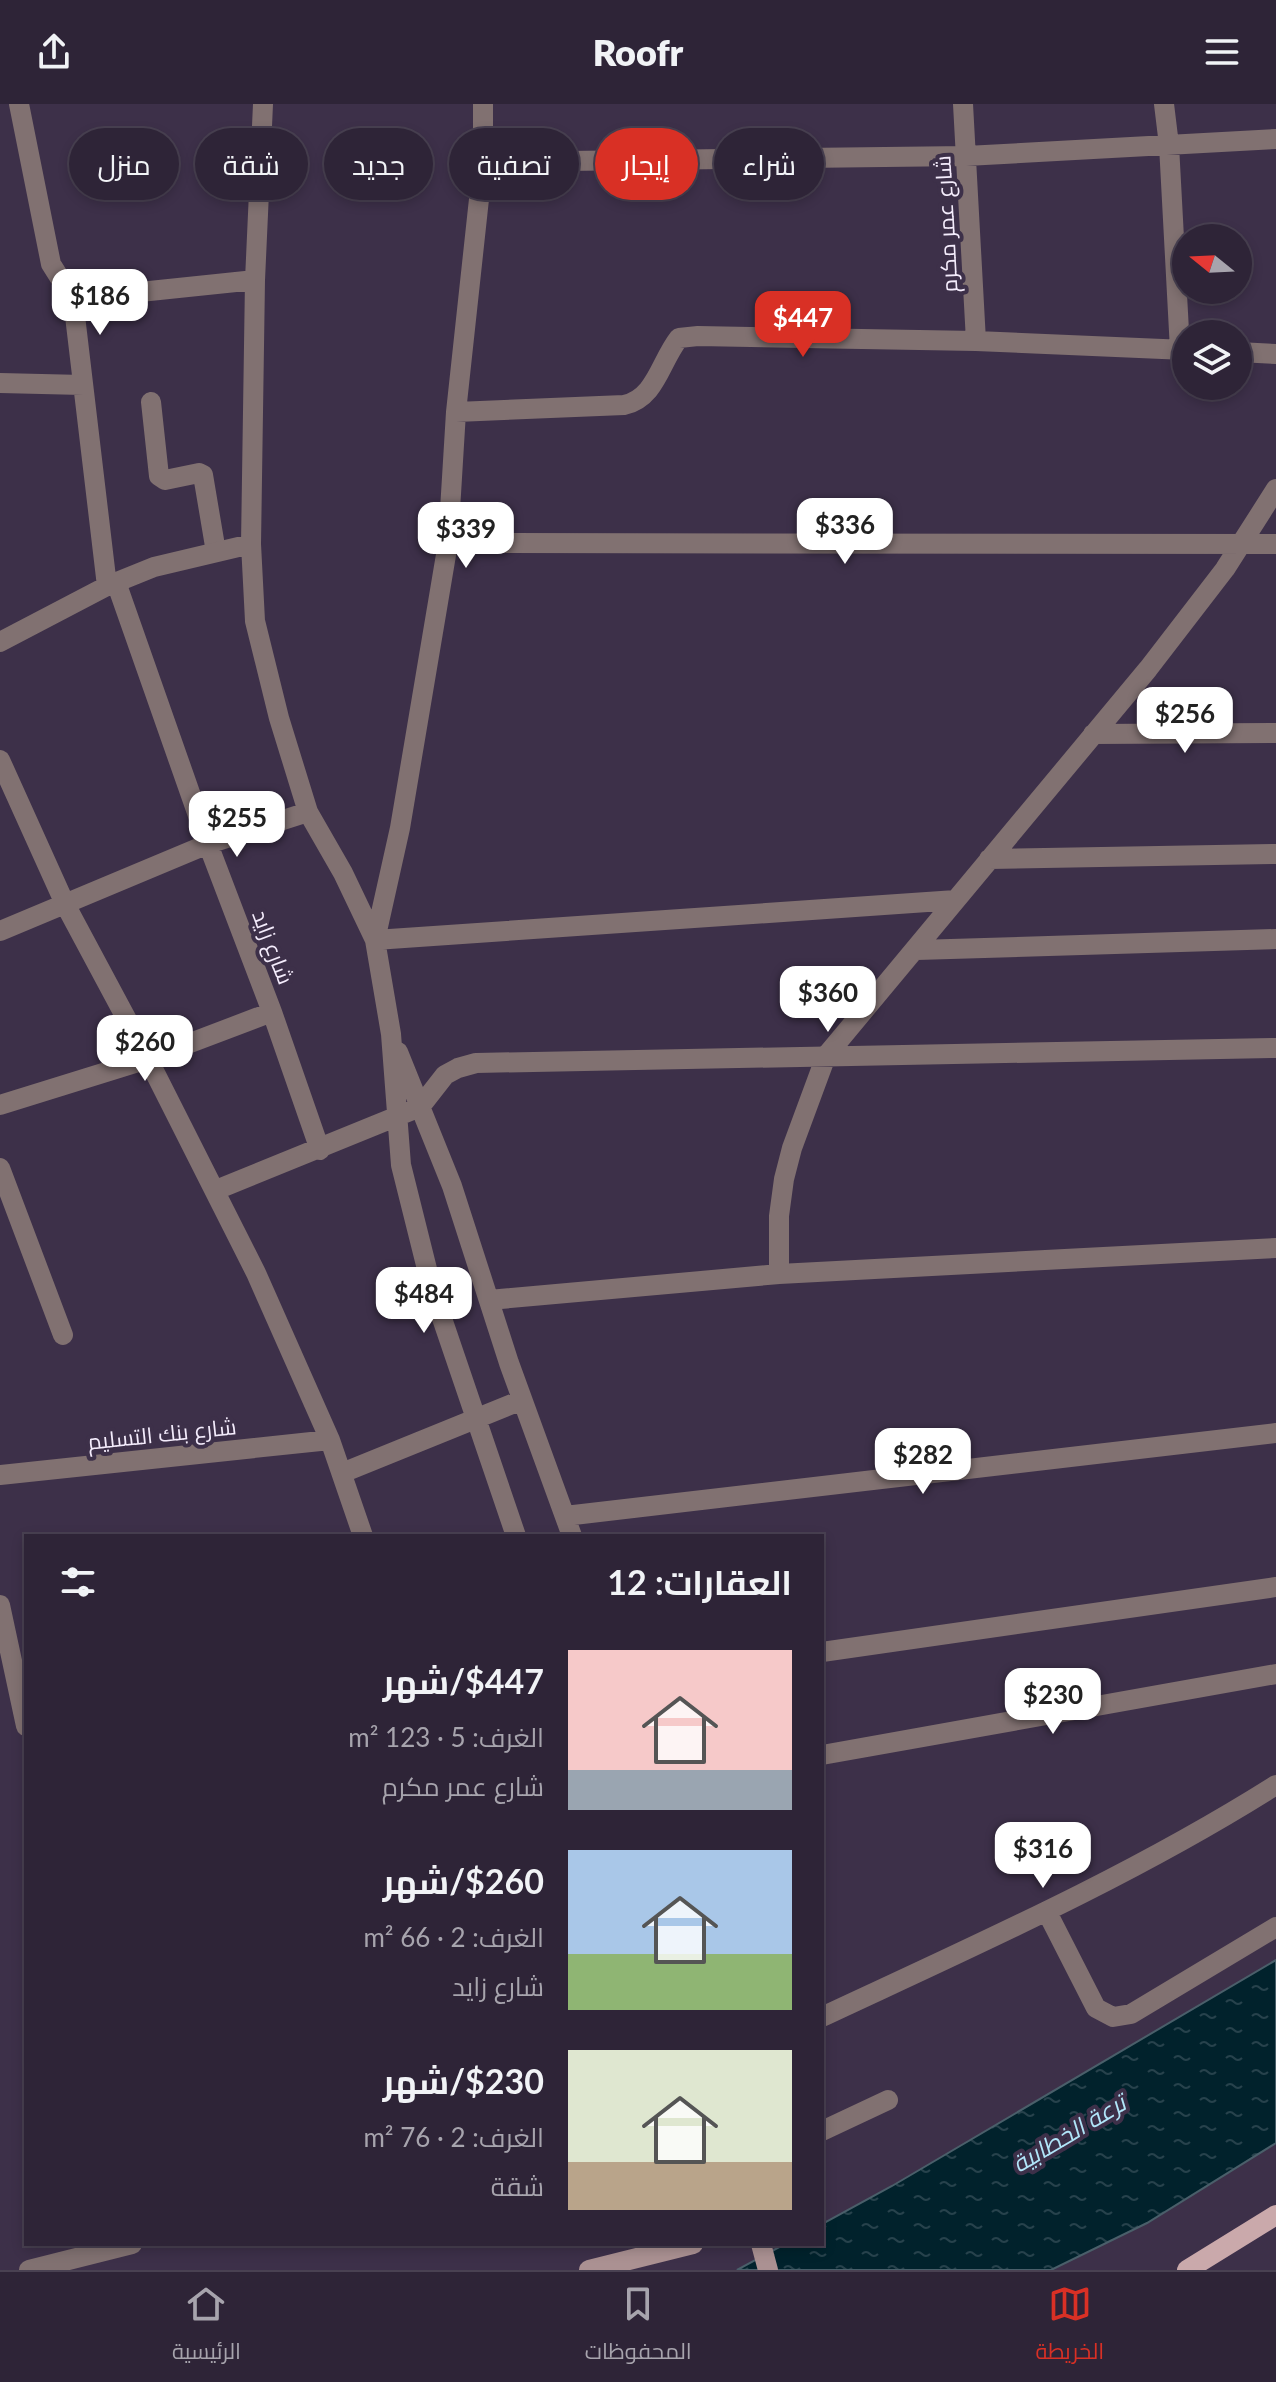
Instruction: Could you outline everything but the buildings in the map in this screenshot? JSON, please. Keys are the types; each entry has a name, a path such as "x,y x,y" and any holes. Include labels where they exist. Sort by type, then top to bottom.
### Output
{"main road":[{"path":"1187,2270 1276,2215"}],"street":[{"name":"شارع زايد","path":"19,104 51,264 73,299 112,584 272,1012 320,1150"},
{"path":"263,104 255,280 251,544 255,621 279,718 308,812 343,873 375,940 391,1034 395,1118 401,1165 432,1289 515,1534"},
{"path":"483,104 483,128"},
{"name":"شارع عمر مكرم","path":"963,104 976,341"},
{"path":"1164,104 1181,320"},
{"path":"579,161 966,156 1276,139"},
{"path":"375,940 400,828 448,543 456,412 479,200"},
{"path":"73,299 255,280"},
{"path":"456,412 637,402 651,389 668,352 679,338 976,341 1172,350"},
{"path":"1252,353 1276,354"},
{"path":"0,383 83,385"},
{"path":"151,402 159,476 165,480 199,473 203,475 216,552"},
{"path":"779,1274 779,1216 784,1179 796,1134 826,1056 1148,669 1242,544 1276,489"},
{"path":"448,543 1276,544"},
{"path":"0,642 112,584 154,567 251,544"},
{"path":"1093,734 1276,733"},
{"path":"0,760 65,904 216,1190 256,1273 330,1440 362,1534"},
{"path":"0,931 208,844 308,812"},
{"path":"989,859 1276,854"},
{"path":"375,940 956,900"},
{"path":"917,950 1276,939"},
{"path":"0,1105 148,1059 272,1012"},
{"path":"391,1034 452,1186 522,1400 571,1534"},
{"path":"216,1190 420,1107 445,1075 476,1063 1276,1048"},
{"path":"0,1168 63,1335"},
{"path":"489,1300 779,1274 1276,1248"},
{"path":"342,1473 522,1400"},
{"path":"565,1516 1276,1433"},
{"name":"شارع بنك التسليم","path":"0,1475 330,1440"},
{"path":"824,1652 1276,1587"},
{"path":"0,1605 24,1717"},
{"path":"824,1755 1276,1674"},
{"path":"824,2016 1047,1912 1144,1862 1276,1785"},
{"path":"1047,1912 1096,2008 1113,2017 1131,2014 1276,1927"},
{"path":"824,2130 888,2100"},
{"path":"29,2270 124,2246"},
{"path":"589,2270 685,2246"},
{"path":"762,2246 768,2270"}],"water":[{"name":"ترعة الخطابية","path":"1276,1960 1276,2143 1147,2223 1051,2270 737,2270 781,2246 824,2246 824,2223"}]}
